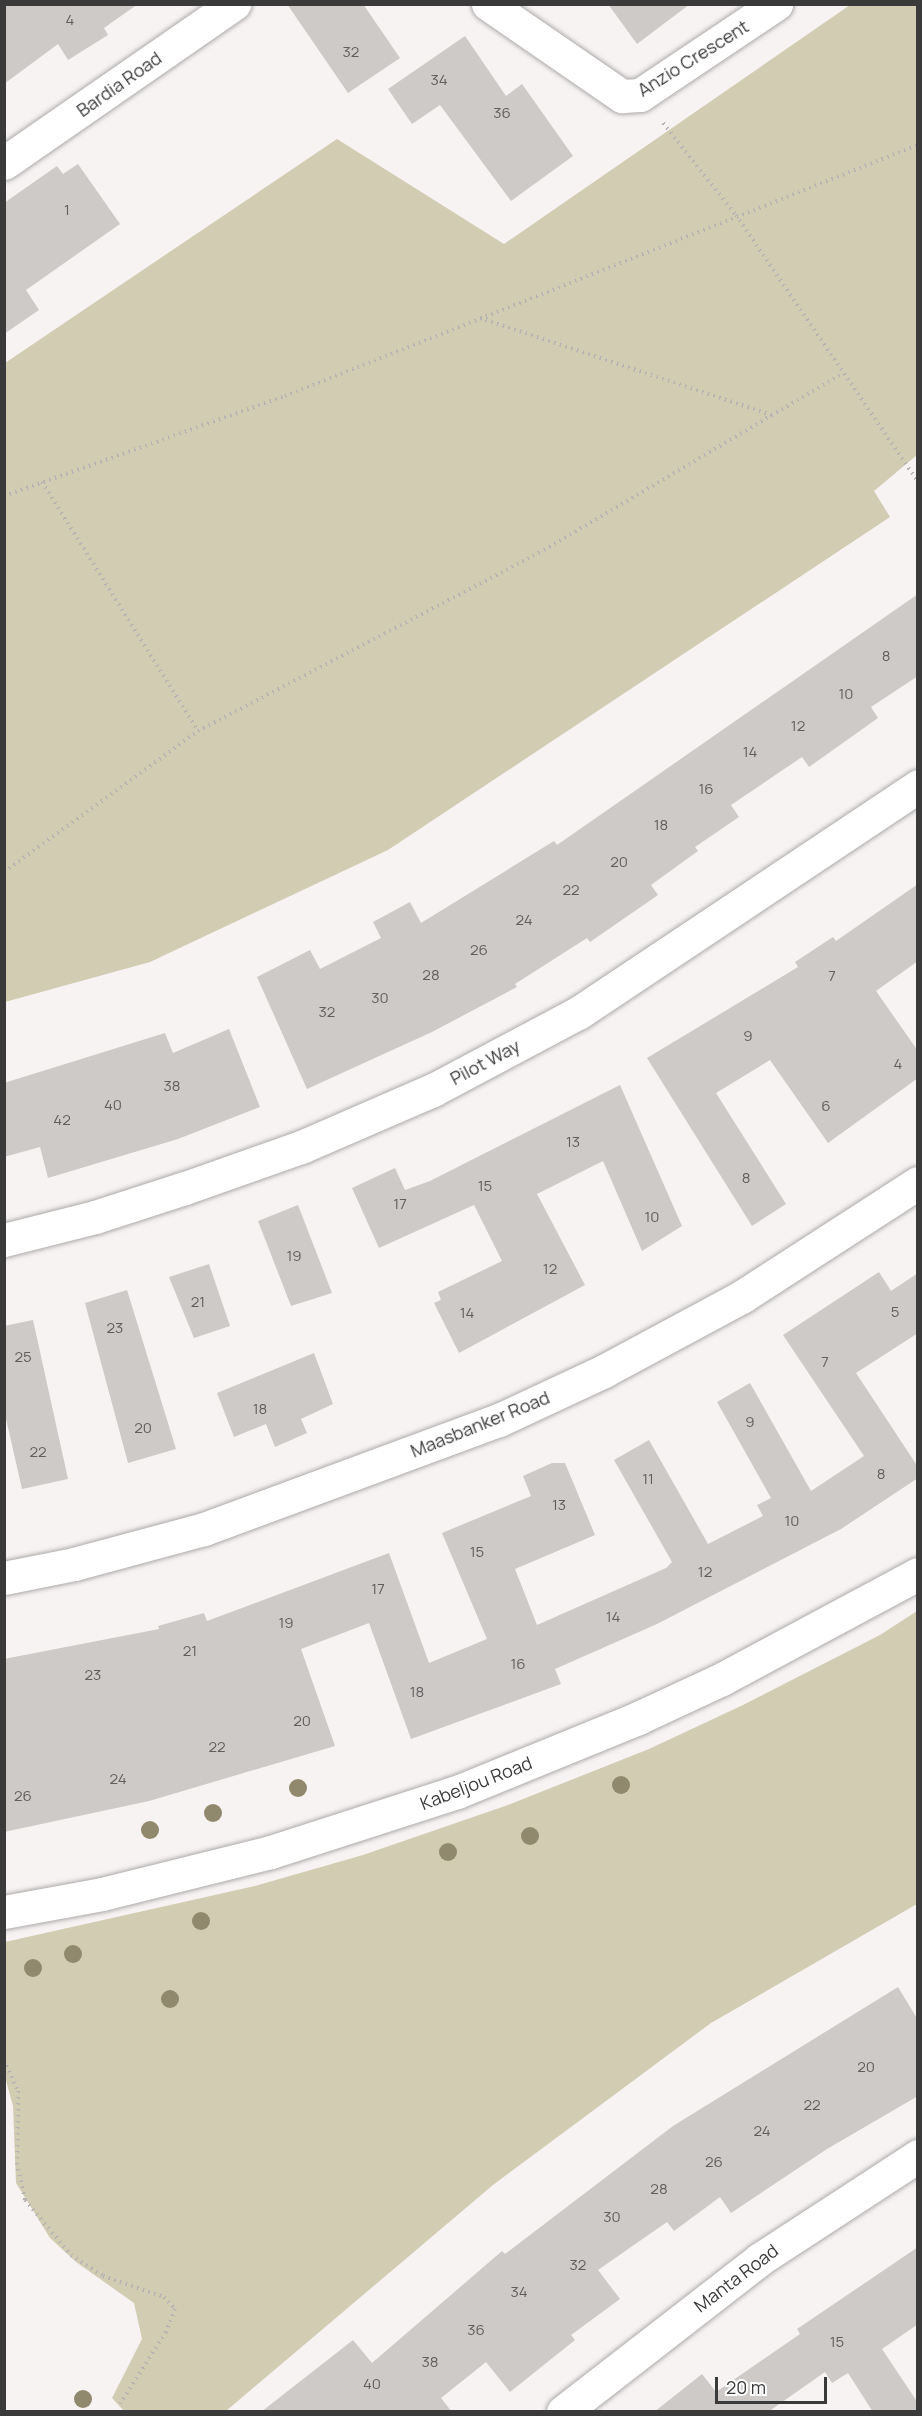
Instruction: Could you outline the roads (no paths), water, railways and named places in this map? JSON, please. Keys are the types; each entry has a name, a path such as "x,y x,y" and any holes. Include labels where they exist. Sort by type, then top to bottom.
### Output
{"street":[{"name":"Bardia Road","path":"4,163 234,4"},
{"name":"Anzio Crescent","path":"488,4 604,87 622,96 640,95 776,4"},
{"name":"Pilot Way","path":"4,1240 95,1217 185,1188 301,1147 432,1090 587,1007 918,786"},
{"name":"Maasbanker Road","path":"4,1578 74,1564 204,1529 499,1420 604,1371 743,1296 918,1183"},
{"name":"Kabeljou Road","path":"4,1912 102,1894 271,1852 457,1792 638,1718 722,1679 918,1574"},
{"name":"Manta Road","path":"563,2412 760,2259 918,2156"}]}
